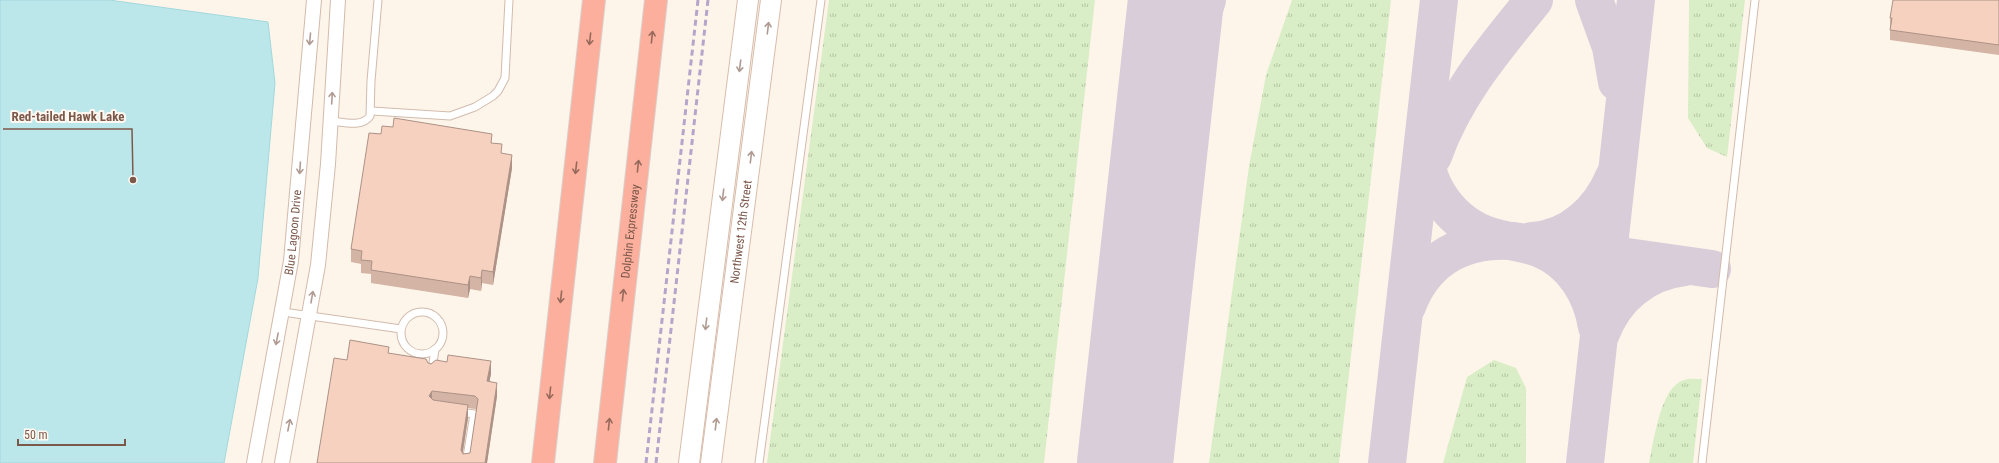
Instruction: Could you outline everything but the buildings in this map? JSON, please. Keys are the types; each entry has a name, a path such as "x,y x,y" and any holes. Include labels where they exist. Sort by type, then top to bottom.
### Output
{"highway":[{"path":"543,463 594,0"},
{"name":"Dolphin Expressway","path":"605,463 656,0"}],"main road":[{"name":"Northwest 12th Street","path":"689,463 748,0"},
{"name":"Northwest 12th Street","path":"711,463 771,0"}],"street":[{"name":"Blue Lagoon Drive","path":"254,463 282,312 295,226 314,0"},
{"path":"282,463 309,316 321,240 338,0"}],"lane":[{"path":"330,121 364,122 370,116 372,111 371,81 378,0"},
{"path":"372,111 450,116 458,115 493,96 498,91 505,78 509,0"},
{"path":"759,463 820,0"},
{"path":"1702,463 1755,0"},
{"path":"282,312 401,330"},
{"path":"431,372 436,349 440,343 443,330 441,324 432,314 419,312 413,314 403,323 401,330 403,342 412,351 424,354 436,349"},
{"path":"454,411 474,414 466,463"}],"green space":[{"path":"829,0 1095,0 1044,463 767,463"},
{"path":"1292,0 1391,0 1339,463 1209,463 1249,166 1266,75"},
{"path":"1689,0 1745,0 1727,157 1707,148 1688,118"},
{"path":"1494,360 1516,368 1526,388 1526,463 1443,463 1467,377"},
{"path":"1702,379 1693,463 1649,463 1659,416 1669,393 1676,385 1684,380"}],"water":[{"path":"0,0 109,0 268,22 275,83 258,278 224,463 0,463"}],"taxiway":[{"path":"1137,354 1157,220 1173,131 1194,43 1207,0"},
{"path":"1387,463 1439,0"},
{"path":"1433,156 1452,113 1476,74 1534,0"},
{"path":"1594,0 1611,47 1617,82"},
{"path":"1585,463 1636,0"},
{"path":"1425,154 1427,169 1432,183 1448,208 1470,227 1502,239 1536,247 1563,262 1579,280 1586,291 1591,303 1597,327"},
{"path":"1532,241 1559,235 1582,221 1601,201 1614,177"},
{"path":"1407,306 1424,275 1436,264 1448,254 1478,243 1513,241 1712,269"},
{"path":"1601,333 1614,308 1633,288 1657,274 1685,267"}],"runway":[{"path":"1125,463 1176,0"}],"railway":[{"path":"646,463 698,0"},
{"path":"656,463 708,0"}],"place":[{"name":"Red-tailed Hawk Lake","path":"133,180"}]}
